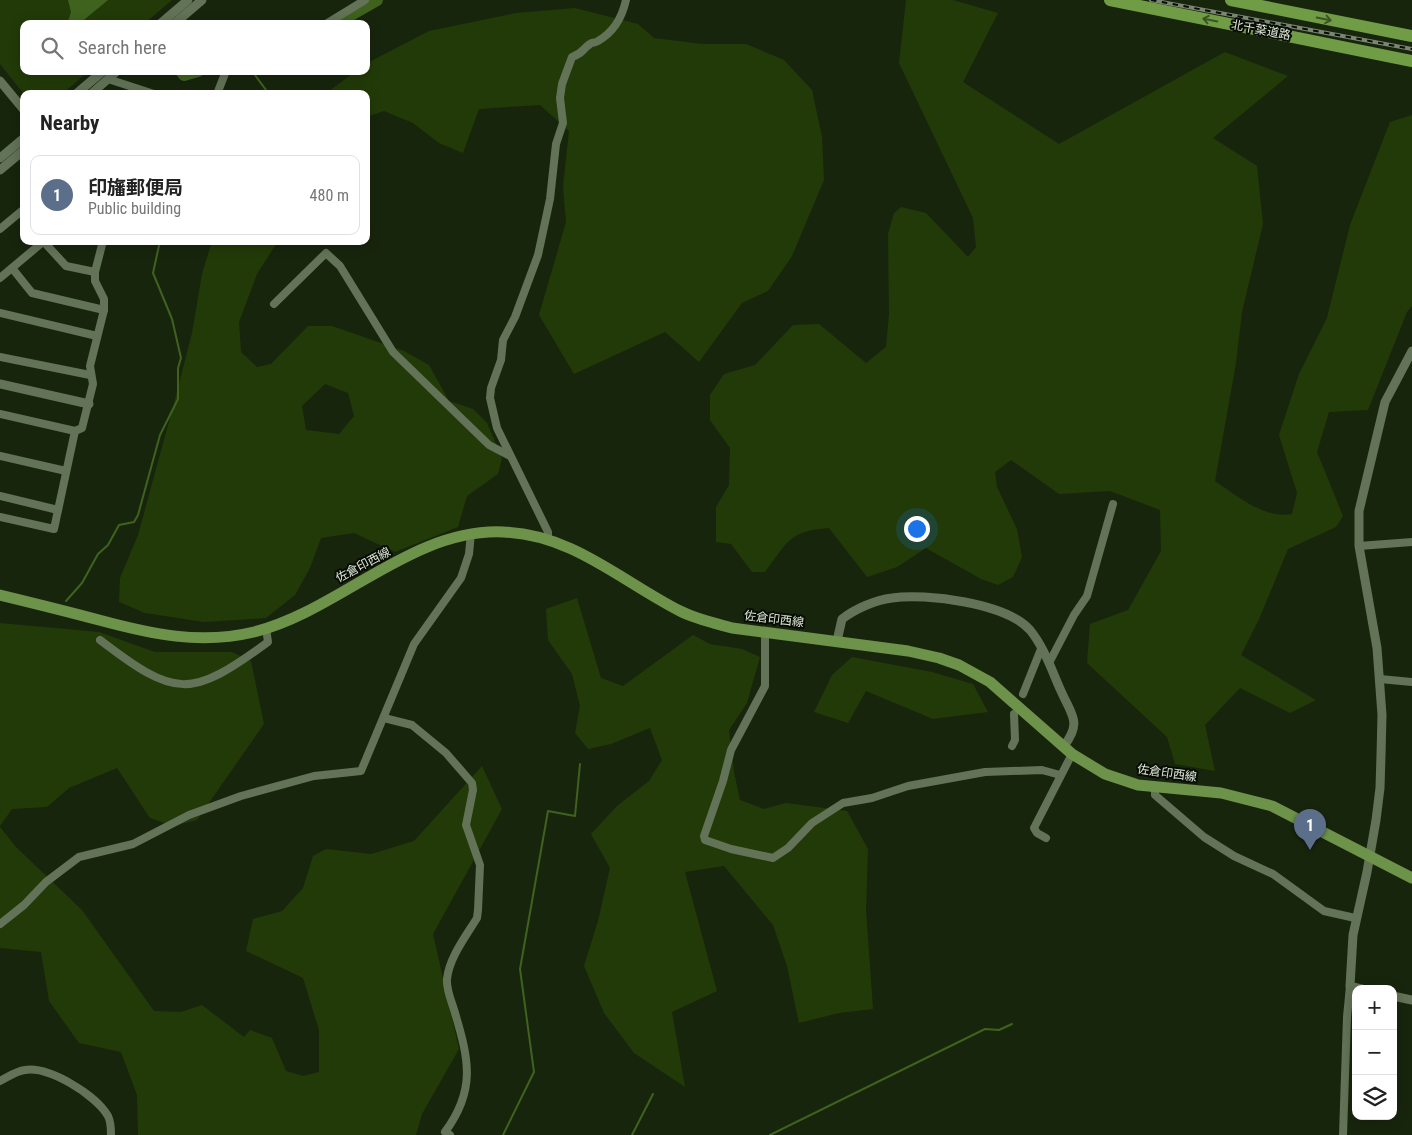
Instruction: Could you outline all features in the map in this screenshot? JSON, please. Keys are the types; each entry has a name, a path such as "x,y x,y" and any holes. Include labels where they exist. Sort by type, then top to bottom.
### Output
{"highway":[{"name":"北千葉道路","path":"1110,0 1412,61"},
{"name":"北千葉道路","path":"1231,0 1412,36"}],"main road":[{"name":"佐倉印西線","path":"0,601 163,636 196,639 220,638 266,628 297,616 428,547 471,533 502,532 548,538 596,560 681,611 708,622 765,633 908,650 959,665 990,682 1068,750 1105,774 1155,788 1221,794 1272,806 1412,878"},
{"name":"佐倉印西線","path":"0,595 118,626"}],"street":[{"path":"165,20 188,0"},
{"path":"179,20 202,0"},
{"path":"332,20 365,0"},
{"path":"548,538 548,532 497,428 490,398 491,388 501,360 503,340 515,317 538,255 550,200 556,144 562,123 560,98 562,84 572,57 584,52 590,44 598,41 614,29 619,22 626,0"},
{"path":"82,90 106,75"},
{"path":"94,90 106,75"},
{"path":"106,75 144,90"},
{"path":"219,90 224,75"},
{"path":"0,81 20,105"},
{"path":"0,158 20,141"},
{"path":"0,170 20,153"},
{"path":"0,229 20,212"},
{"path":"0,278 39,245"},
{"path":"48,245 66,266 95,272"},
{"path":"0,414 75,431 82,428 93,384 90,366 104,310 104,299 95,281 95,272 102,245"},
{"path":"274,304 326,253 343,272 393,352 489,445 510,456"},
{"path":"12,268 32,293 104,310"},
{"path":"0,313 97,336"},
{"path":"1343,1135 1347,1017 1355,918 1367,872 1380,788 1380,679 1378,648 1360,546 1359,511 1379,422 1386,402 1412,351"},
{"path":"0,357 90,375"},
{"path":"0,384 89,404"},
{"path":"0,517 54,529 75,431"},
{"path":"0,456 66,471"},
{"path":"0,496 58,510"},
{"path":"1049,663 1064,633 1087,596 1113,504"},
{"path":"0,924 46,882 79,857 132,844 189,815 241,796 314,776 361,771 414,644 461,578 469,554 471,533"},
{"path":"1360,546 1412,542"},
{"path":"837,641 842,618 890,598 927,598 998,610 1029,630 1042,649 1074,720 1074,732 1060,775 1034,828 1037,833 1046,838"},
{"path":"100,640 128,661 157,679 180,685 190,685 202,683 221,674 268,642 266,628"},
{"path":"765,633 765,686 731,750 723,781 704,836 705,840 773,858 788,848 812,823 843,803 872,798 908,786 986,772 1042,770 1060,775"},
{"path":"1023,694 1042,649"},
{"path":"1380,679 1412,682"},
{"path":"1012,746 1015,740 1014,714"},
{"path":"384,718 412,724 446,752 472,783 466,825 470,840 479,856 477,918 453,960 447,980 465,1043 468,1081 460,1106 445,1132 450,1135"},
{"path":"1155,788 1155,795 1204,837 1219,847 1272,874 1324,911 1355,918"},
{"path":"1397,997 1412,1000"},
{"path":"0,1081 24,1070 34,1070 65,1081 80,1089 104,1110 111,1124 111,1135"}],"shaded area":[{"path":"0,0 172,0 149,20 20,20 20,75 84,75 67,90 21,90 0,64"},
{"path":"68,0 108,0 84,20 68,20 71,12"},
{"path":"906,0 953,0 998,13 963,82 1059,144 1225,52 1288,76 1213,138 1257,166 1263,224 1242,312 1236,363 1215,481 1251,505 1271,513 1292,514 1297,493 1279,435 1299,374 1327,318 1350,225 1390,122 1412,115 1412,306 1407,312 1368,410 1329,412 1317,452 1343,516 1336,527 1288,549 1260,617 1241,655 1316,700 1290,713 1240,688 1205,725 1215,771 1175,764 1167,737 1087,663 1090,624 1128,610 1161,551 1160,510 1110,491 1059,494 1011,460 995,472 997,487 1017,529 1022,557 1013,577 998,585 981,579 926,548 897,567 867,577 829,528 797,535 790,540 765,572 752,572 731,544 716,542 716,507 729,485 730,448 710,420 710,395 724,374 755,365 793,325 819,324 866,363 886,347 889,314 888,234 894,213 901,207 926,213 968,257 976,247 973,218 899,63"},
{"path":"575,8 638,24 654,38 702,44 746,44 784,60 812,90 822,137 824,180 792,256 768,291 742,303 699,362 665,332 574,374 539,315 566,222 563,186 569,131 540,105 479,109 463,153 439,143 413,123 384,111 370,116 370,90 330,90 351,75 370,75 370,62 429,31 516,13"},
{"path":"211,245 275,245 257,274 239,322 241,352 257,367 271,364 308,326 332,326 404,351 429,365 449,401 473,409 487,423 502,458 498,474 467,496 458,527 395,552 354,533 321,538 310,568 295,595 266,618 204,622 145,613 119,602 120,578 138,535 192,333 202,274","holes":["325,384 348,393 354,416 339,434 306,430 302,406"]},
{"path":"577,598 601,678 623,686 693,635 710,644 742,649 760,657 747,703 729,730 734,772 740,800 764,809 786,803 847,811 868,849 866,910 873,1009 839,1013 799,1023 787,966 773,925 724,866 685,872 717,991 672,1012 685,1087 634,1053 604,1013 584,966 598,921 610,868 591,834 617,806 649,781 662,760 650,728 611,744 588,749 575,733 580,706 572,674 548,640 546,609"},
{"path":"0,623 99,632 155,652 232,652 251,661 264,724 197,820 173,826 150,818 117,768 69,788 47,807 12,809 0,826"},
{"path":"852,657 932,672 973,684 988,712 933,719 866,691 848,723 814,712 832,675"},
{"path":"482,766 502,809 433,934 459,1049 422,1114 416,1135 138,1135 137,1095 121,1052 79,1043 49,1001 41,952 0,948 0,827 16,847 82,910 154,1011 181,1012 202,1005 244,1037 250,1030 272,1038 286,1071 303,1076 319,1072 319,1030 303,978 246,951 253,919 282,911 303,888 313,856 326,849 371,854 414,841"}],"waterway":[{"path":"342,20 377,0"},
{"path":"255,75 266,90"},
{"path":"66,601 82,583 98,554 108,545 119,525 134,522 138,515 160,435 178,399 178,368 181,358 172,319 153,273 159,245"},
{"path":"503,1135 534,1072 520,969 548,811 575,816 580,764"},
{"path":"770,1135 985,1029 999,1030 1012,1024"},
{"path":"632,1135 653,1094"}],"railway":[{"path":"1151,0 1412,49"}],"place":[{"name":"印旛郵便局","path":"1310,850"}]}
